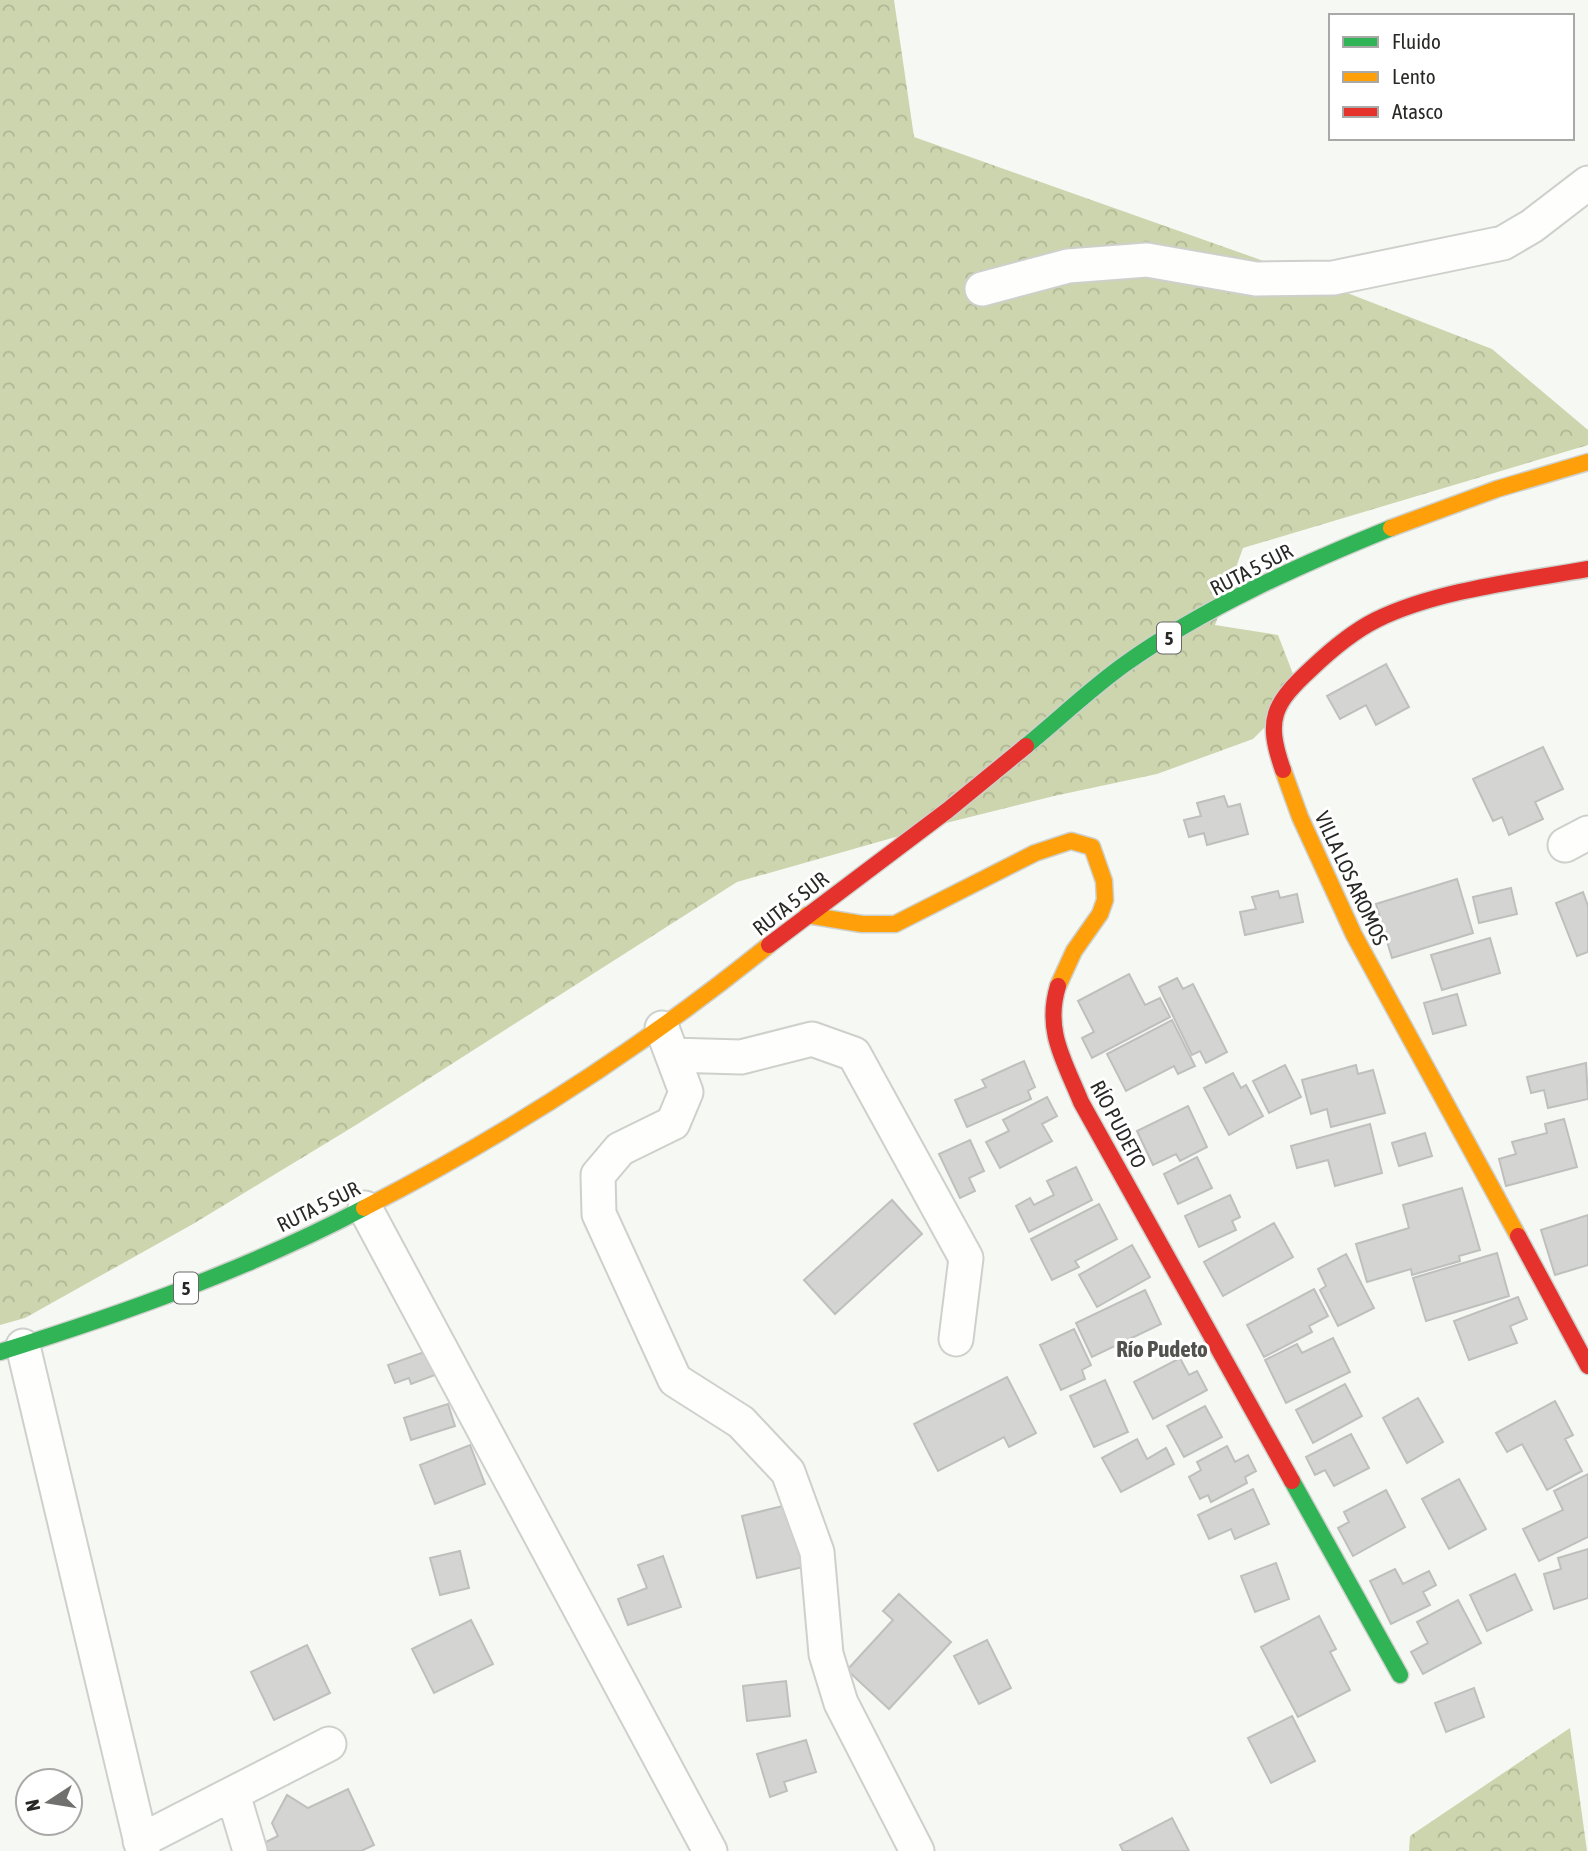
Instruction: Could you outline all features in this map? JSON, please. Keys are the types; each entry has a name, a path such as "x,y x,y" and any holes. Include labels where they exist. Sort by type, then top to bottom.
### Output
{"main road":[{"name":"RUTA 5 SUR","path":"11,1349 110,1317 282,1248 365,1208 667,1042 735,973 967,794 1124,665 1208,614 1284,574 1363,538 1455,502 1588,462"},
{"name":"VILLA LOS AROMOS","path":"1588,569 1413,604 1374,621 1335,646 1306,673 1279,704 1272,727 1275,747 1300,817 1354,935 1588,1366"},
{"name":"RÍO PUDETO","path":"807,915 862,924 895,924 1035,853 1071,841 1092,847 1101,870 1106,895 1099,916 1077,945 1061,979 1052,1014 1059,1045 1081,1102 1400,1675"}],"street":[{"path":"982,289 1068,266 1147,260 1256,279 1334,278 1503,243 1532,226 1588,183"},
{"path":"667,1042 741,1057 812,1039 854,1054 966,1258 956,1339"},
{"path":"667,1042 686,1092 673,1123 620,1149 598,1175 599,1214 675,1380 741,1422 788,1472 817,1552 826,1654 841,1703 917,1851"},
{"path":"365,1208 710,1851"},
{"path":"11,1349 142,1846 329,1744"},
{"path":"233,1794 250,1851"}],"green space":[{"path":"0,0 894,0 914,137 1275,265 1492,349 1588,430 1588,445 1243,548 1215,625 1278,635 1300,692 1253,739 1157,774 938,825 737,882 356,1125 193,1224 25,1318 0,1325"},
{"path":"1570,1728 1587,1851 1409,1851 1410,1836"}],"building":[{"path":"1386,664 1409,707 1376,725 1366,705 1340,719 1327,696"},
{"path":"1543,747 1563,789 1535,802 1543,819 1509,835 1502,817 1493,821 1473,779"},
{"path":"1224,796 1228,807 1240,804 1248,834 1207,845 1204,833 1189,837 1184,820 1201,816 1197,803"},
{"path":"1457,879 1473,933 1392,958 1376,904"},
{"path":"1511,888 1517,914 1479,923 1473,897"},
{"path":"1278,891 1280,898 1297,894 1303,922 1245,935 1240,912 1256,909 1252,897"},
{"path":"1583,892 1588,906 1588,952 1577,956 1556,903"},
{"path":"1490,938 1500,973 1442,990 1431,955"},
{"path":"1129,974 1145,1005 1160,998 1170,1017 1092,1058 1082,1038 1094,1032 1078,1001"},
{"path":"1177,978 1183,989 1193,984 1227,1052 1206,1063 1200,1051 1192,1055 1159,987"},
{"path":"1457,994 1466,1025 1433,1034 1424,1003"},
{"path":"1172,1020 1195,1066 1178,1074 1174,1066 1126,1091 1107,1054"},
{"path":"1024,1061 1035,1087 1028,1091 1031,1099 967,1127 955,1100 986,1087 982,1080"},
{"path":"1586,1063 1588,1099 1548,1108 1544,1090 1531,1093 1527,1077"},
{"path":"1285,1065 1301,1097 1269,1113 1253,1081"},
{"path":"1356,1065 1358,1074 1373,1070 1385,1113 1331,1127 1327,1109 1311,1114 1302,1080"},
{"path":"1233,1073 1241,1088 1246,1085 1263,1116 1229,1135 1204,1088"},
{"path":"1047,1097 1057,1116 1042,1124 1052,1141 1000,1168 986,1142 1009,1131 1003,1120"},
{"path":"1188,1106 1207,1147 1180,1161 1176,1154 1153,1165 1137,1131"},
{"path":"1564,1119 1577,1167 1506,1186 1499,1159 1516,1154 1512,1142 1547,1133 1545,1124"},
{"path":"1370,1124 1382,1173 1335,1186 1328,1160 1297,1168 1291,1146"},
{"path":"1425,1133 1432,1156 1399,1166 1392,1143"},
{"path":"970,1140 984,1171 969,1178 975,1191 960,1198 939,1154"},
{"path":"1197,1157 1212,1188 1178,1204 1164,1174"},
{"path":"1076,1167 1092,1200 1029,1232 1016,1206 1030,1198 1034,1205 1054,1195 1047,1181"},
{"path":"1462,1188 1480,1250 1459,1256 1460,1261 1412,1275 1411,1269 1367,1282 1356,1244 1409,1228 1403,1205"},
{"path":"1230,1195 1240,1217 1232,1221 1236,1230 1199,1247 1185,1216"},
{"path":"892,1200 922,1234 835,1314 804,1280"},
{"path":"1099,1204 1117,1239 1075,1261 1079,1267 1052,1280 1031,1239"},
{"path":"1588,1215 1588,1265 1555,1275 1541,1230"},
{"path":"1274,1223 1293,1257 1223,1296 1204,1262"},
{"path":"1132,1245 1150,1277 1097,1307 1079,1275"},
{"path":"1497,1253 1509,1296 1426,1321 1413,1278"},
{"path":"1346,1254 1374,1308 1338,1326 1320,1290 1326,1286 1318,1269"},
{"path":"1314,1289 1328,1316 1309,1326 1312,1332 1264,1357 1247,1325"},
{"path":"1145,1290 1161,1324 1092,1357 1076,1323"},
{"path":"1518,1297 1527,1319 1510,1326 1517,1343 1469,1360 1454,1321"},
{"path":"1074,1329 1091,1365 1082,1370 1085,1379 1061,1390 1040,1345"},
{"path":"1333,1338 1350,1372 1286,1403 1265,1360 1297,1344 1302,1353"},
{"path":"427,1351 435,1375 411,1384 409,1378 395,1383 388,1365"},
{"path":"1180,1358 1189,1375 1197,1371 1207,1390 1153,1419 1134,1382"},
{"path":"1007,1377 1036,1433 1009,1447 1004,1437 938,1471 914,1424"},
{"path":"1105,1380 1128,1432 1094,1447 1070,1396"},
{"path":"1345,1384 1362,1416 1313,1443 1296,1410"},
{"path":"1418,1398 1443,1442 1407,1463 1383,1418"},
{"path":"1555,1401 1573,1435 1565,1439 1582,1471 1547,1490 1522,1444 1507,1452 1496,1433"},
{"path":"448,1404 455,1426 411,1440 404,1418"},
{"path":"1205,1406 1222,1437 1184,1457 1167,1426"},
{"path":"1351,1434 1369,1468 1334,1486 1325,1470 1315,1475 1306,1457"},
{"path":"1137,1439 1147,1459 1166,1448 1174,1464 1121,1492 1102,1458"},
{"path":"470,1445 485,1484 435,1504 420,1465"},
{"path":"1227,1446 1235,1462 1248,1455 1256,1471 1245,1477 1247,1483 1211,1502 1208,1495 1200,1499 1189,1477 1201,1470 1197,1462"},
{"path":"1588,1474 1588,1537 1539,1561 1523,1529 1563,1510 1554,1491"},
{"path":"1459,1479 1486,1529 1449,1549 1422,1499"},
{"path":"1253,1489 1269,1524 1235,1539 1231,1529 1209,1539 1198,1515"},
{"path":"1386,1490 1405,1527 1353,1556 1338,1528 1349,1522 1344,1512"},
{"path":"787,1505 803,1567 757,1578 742,1516"},
{"path":"1588,1549 1588,1598 1554,1609 1544,1574 1561,1569 1558,1558"},
{"path":"460,1551 469,1588 440,1595 430,1558"},
{"path":"663,1556 681,1607 628,1625 618,1599 647,1588 638,1565"},
{"path":"1276,1563 1289,1599 1255,1612 1241,1576"},
{"path":"1395,1569 1403,1584 1429,1571 1436,1585 1423,1592 1430,1605 1391,1624 1370,1581"},
{"path":"1515,1574 1532,1610 1487,1631 1470,1595"},
{"path":"899,1594 951,1642 889,1709 847,1670 893,1620 883,1611"},
{"path":"1458,1600 1481,1643 1423,1674 1411,1652 1428,1643 1417,1622"},
{"path":"1319,1616 1336,1649 1330,1652 1350,1690 1298,1717 1261,1647"},
{"path":"471,1620 493,1664 434,1693 412,1649"},
{"path":"987,1640 1011,1688 979,1704 954,1656"},
{"path":"307,1645 330,1693 274,1720 251,1672"},
{"path":"786,1681 790,1716 747,1721 743,1686"},
{"path":"1474,1688 1484,1717 1446,1732 1435,1703"},
{"path":"1292,1716 1315,1761 1271,1783 1248,1738"},
{"path":"806,1740 816,1772 784,1782 787,1791 770,1797 757,1754"},
{"path":"348,1789 374,1845 361,1851 258,1851 256,1847 278,1836 272,1823 287,1795 308,1808"},
{"path":"1172,1818 1189,1851 1123,1851 1120,1845"}],"traffic: fast":[{"path":"1026,746 1112,674 1156,643 1254,588 1391,528"},
{"path":"0,1352 93,1322 231,1270 364,1208"},
{"path":"1292,1481 1400,1675"}],"traffic: slow":[{"path":"1391,528 1497,489 1588,462"},
{"path":"1283,770 1300,817 1354,935 1518,1236"},
{"path":"807,915 862,924 895,924 1035,853 1071,841 1092,847 1104,881 1105,900 1100,914 1074,951 1058,986"},
{"path":"364,1208 470,1150 573,1087 673,1019 769,945"}],"traffic: jam":[{"path":"1283,770 1274,738 1276,713 1281,703 1312,668 1359,630 1376,620 1425,601 1507,582 1588,569"},
{"path":"769,945 948,810 1026,746"},
{"path":"1058,986 1053,1017 1055,1032 1063,1060 1081,1102 1292,1481"},
{"path":"1518,1236 1588,1366"}],"district":[{"name":"Río Pudeto","path":"1162,1349"}]}
